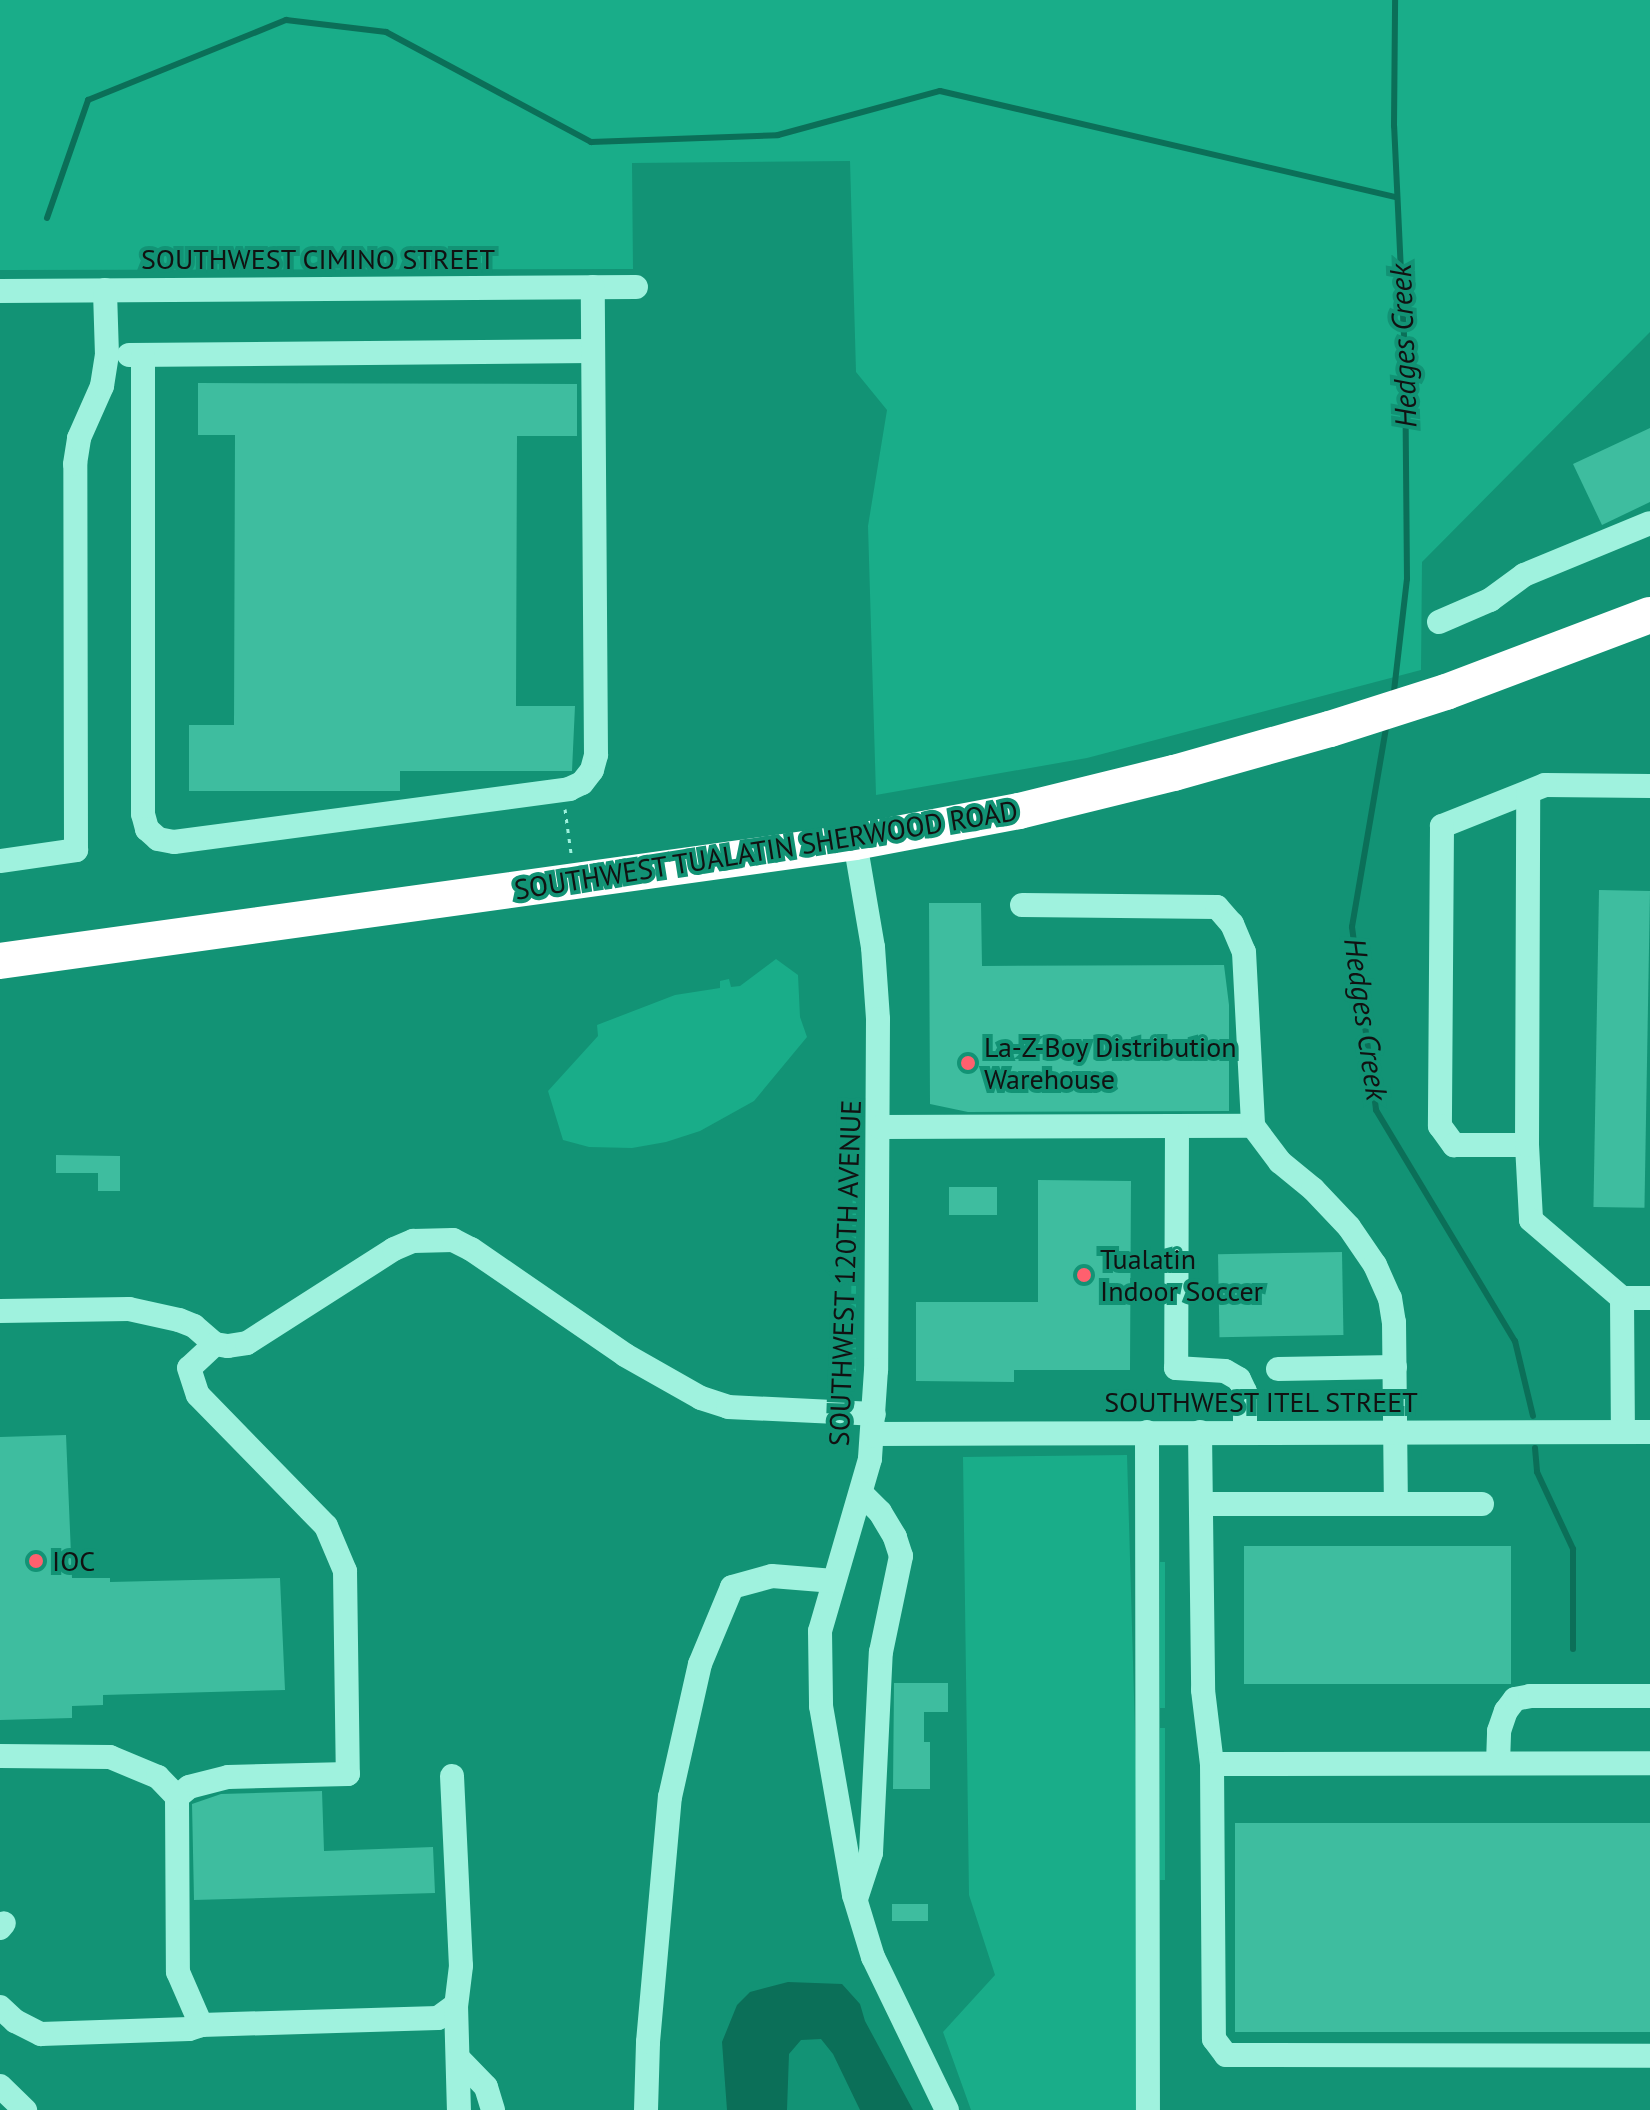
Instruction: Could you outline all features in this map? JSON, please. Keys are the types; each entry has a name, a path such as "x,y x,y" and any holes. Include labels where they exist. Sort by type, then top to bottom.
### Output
{"highway":[{"name":"SOUTHWEST TUALATIN SHERWOOD ROAD","path":"0,961 855,842 1019,811 1273,745 1446,692 1650,615"}],"street":[{"path":"143,355 143,814 147,829 158,839 174,842 564,790 582,783 592,770 596,755 593,287"},
{"name":"SOUTHWEST CIMINO STREET","path":"0,291 636,287"},
{"path":"0,861 76,850 75,464 79,438 102,386 107,355 105,290"},
{"path":"107,355 593,351"},
{"path":"1439,622 1490,600 1524,575 1650,523"},
{"path":"1527,1145 1454,1145 1440,1126 1442,826 1545,785 1650,786"},
{"path":"1528,792 1527,1145 1531,1220 1622,1298 1650,1298"},
{"name":"SOUTHWEST 120TH AVENUE","path":"855,842 873,947 878,1019 880,1127 873,1424 861,1493 820,1631 821,1706 856,1901 873,1957 947,2110"},
{"path":"1022,905 1217,907 1232,924 1244,952 1253,1126 1280,1162 1313,1189 1349,1227 1375,1265 1390,1298 1397,1432 1396,1504"},
{"path":"880,1127 1253,1126"},
{"path":"1177,1127 1176,1368 1225,1371 1239,1379 1245,1392 1245,1432"},
{"name":"SOUTHWEST ITEL STREET","path":"215,1344 228,1346 247,1343 345,1279 413,1241 453,1240 471,1249 625,1355 701,1398 728,1407 873,1424 1147,1432 1650,1432"},
{"path":"1622,1298 1623,1432"},
{"path":"0,1311 129,1309 194,1326 215,1344 189,1368 198,1395 326,1526 345,1571 348,1774 228,1777 199,1784 177,1797"},
{"path":"1278,1369 1395,1367"},
{"path":"1147,1432 1148,2110"},
{"path":"1200,1432 1203,1690 1212,1764 1214,2039 1226,2055 1650,2056"},
{"path":"856,1901 871,1853 881,1652 901,1556 895,1537 861,1493"},
{"path":"1201,1504 1482,1504"},
{"path":"646,2110 648,2042 670,1797 700,1664 732,1587 772,1576 834,1581"},
{"path":"1498,1763 1499,1731 1506,1711 1515,1699 1530,1696 1650,1696"},
{"path":"0,1756 110,1757 158,1777 177,1797 178,1972 201,2025"},
{"path":"1212,1764 1650,1763"},
{"path":"452,1776 461,1983 456,2005 459,2107 496,2108 486,2087 460,2060"},
{"path":"0,2007 15,2021 41,2034 189,2029 201,2025 438,2018 456,2005"},
{"path":"0,2086 25,2110"}],"path":[{"path":"564,790 575,881"}],"green space":[{"path":"0,0 1650,0 1650,332 1422,562 1421,670 1087,758 876,795 868,526 887,410 856,372 850,161 632,163 633,269 0,270"},
{"path":"776,959 798,975 800,1017 807,1037 754,1101 700,1131 666,1142 632,1148 589,1147 563,1140 548,1091 598,1036 597,1025 675,995 720,988 720,981 729,979 731,987 740,986"},
{"path":"853,1174 856,1174 856,1372 853,1372 851,1310"},
{"path":"1127,1455 1146,2110 971,2110 943,2032 995,1975 969,1895 963,1457"},
{"path":"1160,1562 1165,1562 1165,1708 1160,1708"},
{"path":"1160,1728 1165,1728 1165,1880 1160,1880"}],"water":[{"path":"788,1982 842,1984 860,2004 865,2021 913,2110 860,2110 833,2054 821,2039 801,2040 789,2054 787,2110 727,2110 722,2042 737,2005 750,1992"}],"building":[{"path":"198,383 577,384 577,436 517,436 516,706 575,706 572,771 400,771 400,791 189,791 189,725 234,725 235,435 198,435"},
{"path":"1650,428 1650,502 1602,525 1573,464"},
{"path":"1599,890 1650,891 1644,1208 1593,1207"},
{"path":"929,903 981,903 982,966 1224,965 1229,1005 1229,1111 968,1112 930,1104"},
{"path":"56,1155 120,1156 120,1191 98,1191 98,1173 56,1173"},
{"name":"Tualatin Indoor Soccer","path":"1038,1180 1131,1181 1130,1370 1014,1370 1014,1382 916,1381 916,1302 1038,1302"},
{"path":"949,1187 997,1187 997,1215 949,1215"},
{"path":"1342,1252 1343,1335 1219,1337 1218,1254"},
{"name":"IOC","path":"66,1435 72,1578 110,1578 110,1582 280,1578 285,1690 103,1695 103,1705 72,1706 72,1718 0,1720 0,1437"},
{"path":"1244,1546 1511,1546 1511,1684 1244,1684"},
{"path":"894,1683 948,1683 948,1712 924,1712 924,1742 930,1742 930,1789 893,1789"},
{"path":"322,1791 324,1851 433,1847 435,1893 194,1900 192,1804 221,1794"},
{"path":"1235,1823 1650,1823 1650,2032 1235,2032"},
{"path":"892,1904 928,1904 928,1921 892,1921"}],"waterway":[{"name":"Hedges Creek","path":"1394,691 1407,579 1405,357 1394,126 1395,0"},
{"path":"47,218 88,100 286,20 386,32 591,142 778,135 940,91 1397,197"},
{"name":"Hedges Creek","path":"1386,728 1352,927 1376,1110 1515,1341 1533,1416"},
{"name":"Hedges Creek","path":"1535,1448 1537,1472 1573,1549 1573,1649"}],"place":[{"name":"La-Z-Boy Distribution Warehouse","path":"968,1063"},
{"name":"Tualatin Indoor Soccer","path":"1084,1275"},
{"name":"IOC","path":"36,1561"}]}
